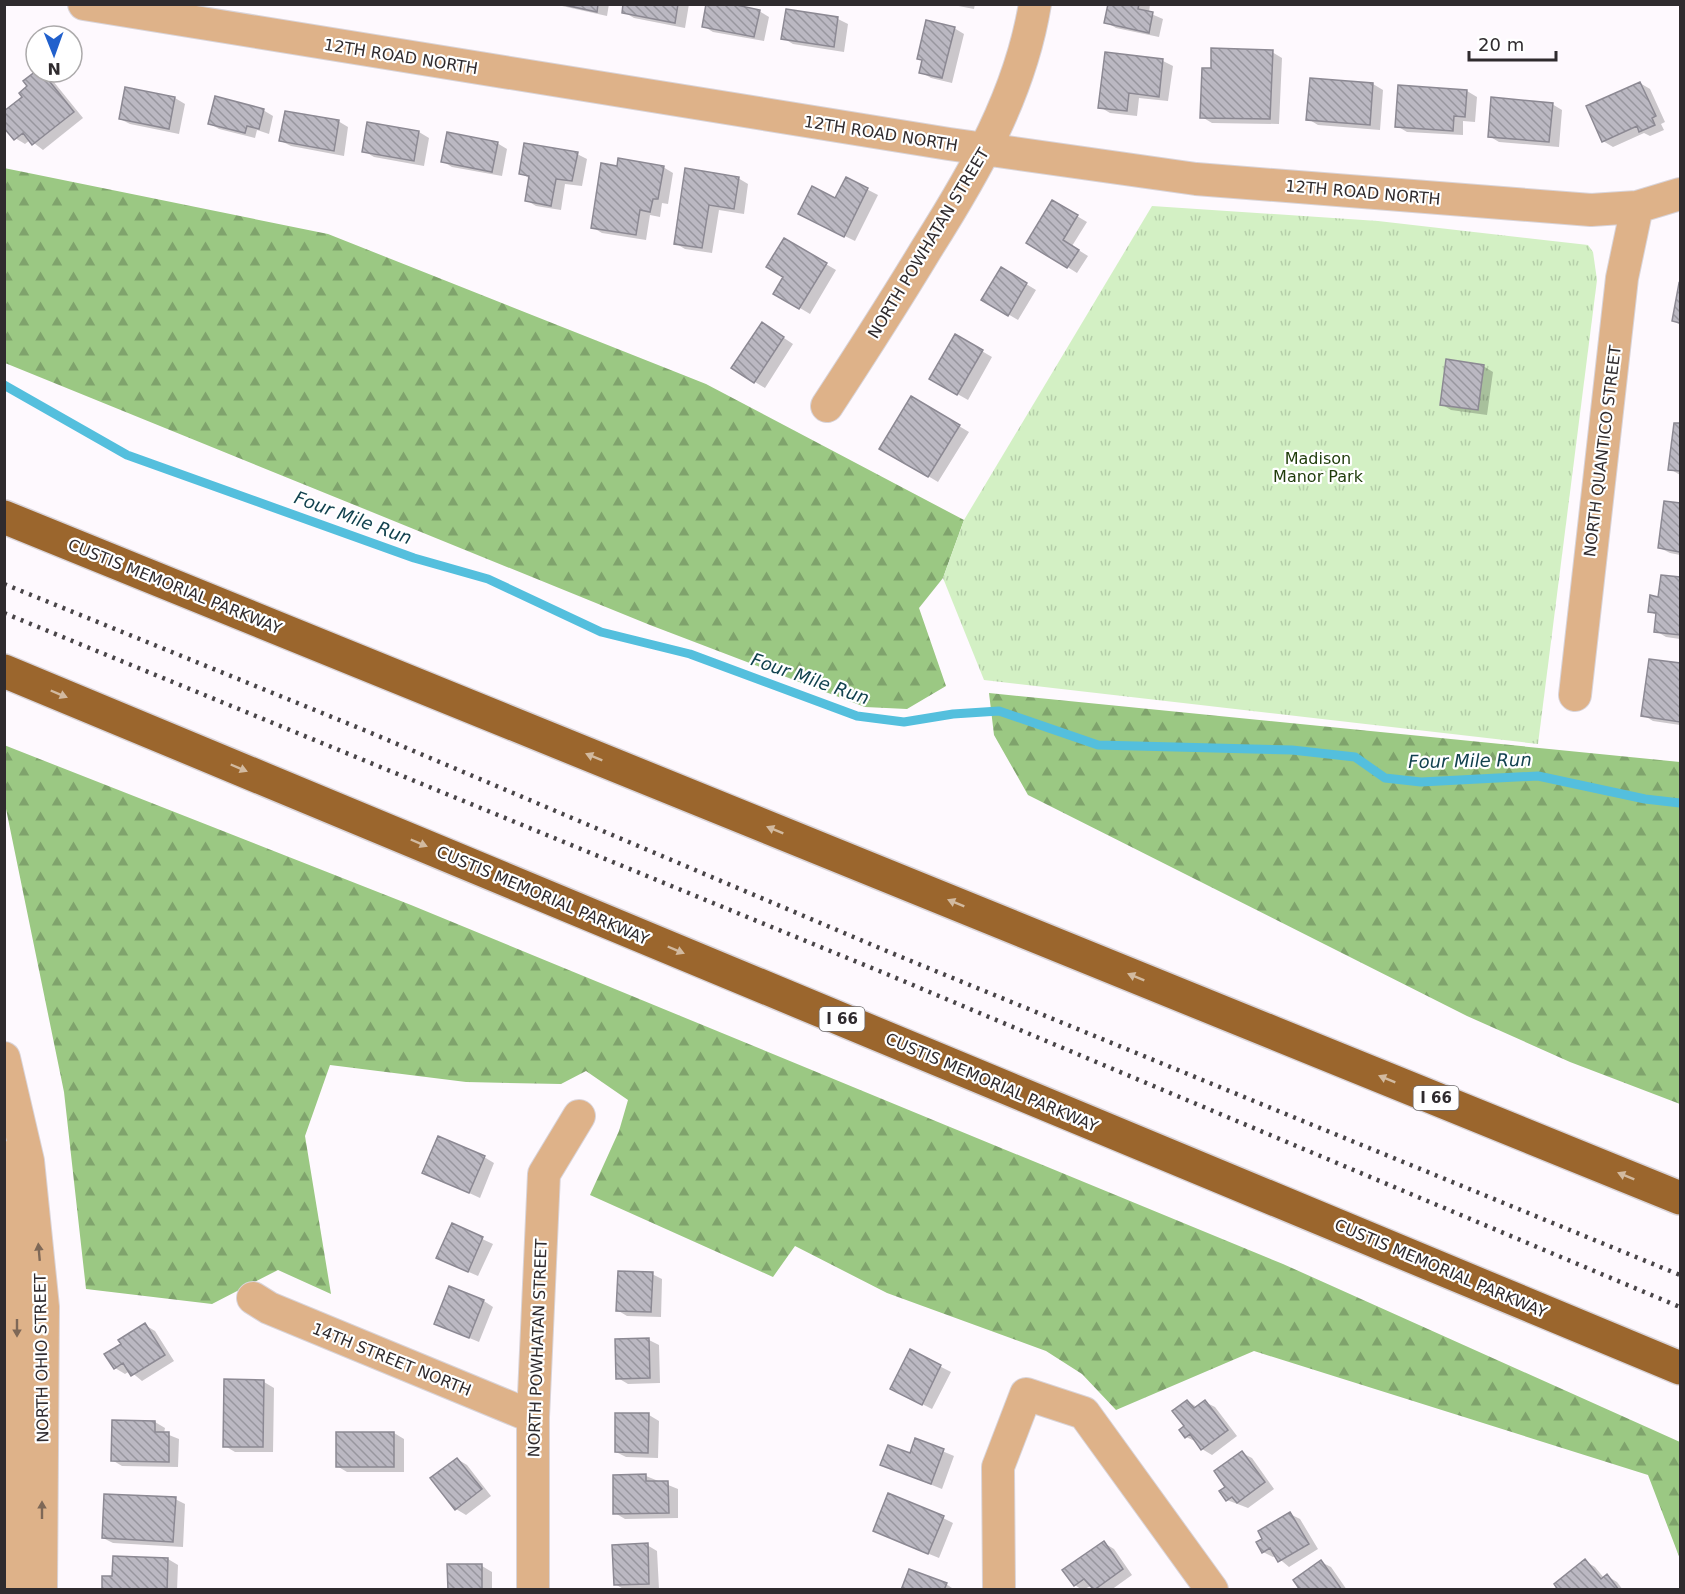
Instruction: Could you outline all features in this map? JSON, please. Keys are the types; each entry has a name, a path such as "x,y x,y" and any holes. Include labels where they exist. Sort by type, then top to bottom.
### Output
{"highway":[{"name":"CUSTIS MEMORIAL PARKWAY","path":"4,517 1680,1198"},
{"name":"CUSTIS MEMORIAL PARKWAY","path":"4,671 1680,1368"}],"street":[{"name":"12TH ROAD NORTH","path":"84,4 986,149 1196,179 1544,207 1614,210 1637,207 1680,194"},
{"name":"NORTH POWHATAN STREET","path":"827,406 945,220 986,149 1018,79 1035,4"},
{"name":"NORTH QUANTICO STREET","path":"1575,695 1624,265 1637,207"},
{"name":"NORTH OHIO STREET","path":"4,1058 11,1162 28,1557 41,1590"},
{"name":"NORTH POWHATAN STREET","path":"533,1590 533,1417 544,1174 579,1116"},
{"name":"14TH STREET NORTH","path":"253,1298 269,1308 533,1417"},
{"path":"999,1590 998,1467 1026,1394 1084,1413 1212,1590"},
{"name":"NORTH OHIO STREET","path":"15,1590 28,1557"}],"green space":[{"path":"4,168 328,234 706,384 964,520 943,578 919,608 946,686 907,709 865,707 650,625 5,363"},
{"name":"Madison Manor Park","path":"1152,206 1378,221 1588,245 1593,252 1597,280 1538,744 984,680 943,578 964,520"},
{"path":"989,693 1680,762 1680,1104 1570,1062 1467,1016 1028,795 994,735"},
{"path":"4,745 411,905 1283,1264 1680,1442 1680,1559 1648,1475 1254,1351 1116,1410 1082,1374 1046,1351 887,1293 795,1246 773,1277 590,1195 619,1131 628,1100 586,1071 561,1084 466,1082 330,1065 305,1136 331,1294 278,1270 212,1304 86,1289 64,1092 5,804"}],"building":[{"path":"560,4 598,4 597,12"},
{"path":"623,4 678,4 675,23 622,13"},
{"path":"706,4 732,4 760,10 754,37 702,27"},
{"path":"1108,4 1139,4 1138,9 1153,12 1149,33 1104,23"},
{"path":"786,9 838,17 834,47 781,39"},
{"path":"926,20 955,27 942,78 919,73 922,60 917,59"},
{"path":"1211,48 1273,50 1270,119 1200,118 1202,68 1211,68"},
{"path":"1105,52 1163,59 1159,97 1129,93 1127,111 1098,108"},
{"path":"1310,78 1373,83 1370,125 1306,120"},
{"path":"1640,82 1656,116 1652,118 1655,125 1639,132 1637,126 1602,142 1586,106"},
{"path":"25,84 52,84 74,112 32,145 23,133 14,140 4,128 4,111 22,97 19,93 27,86"},
{"path":"1398,85 1467,90 1465,117 1454,116 1453,131 1395,127"},
{"path":"125,87 175,97 169,129 119,119"},
{"path":"215,96 264,109 259,129 247,126 245,133 208,124"},
{"path":"1491,97 1553,103 1549,142 1488,137"},
{"path":"285,111 339,120 334,151 279,141"},
{"path":"367,122 419,131 414,161 362,152"},
{"path":"447,132 498,142 492,172 441,162"},
{"path":"524,143 578,152 572,181 556,179 551,206 525,201 529,176 519,174"},
{"path":"618,158 664,166 658,199 653,199 650,212 640,210 636,235 591,228 601,163 617,166"},
{"path":"685,168 739,177 734,209 709,205 702,248 674,244"},
{"path":"846,177 868,188 844,237 798,214 812,186 835,198"},
{"path":"1052,200 1078,215 1063,240 1079,250 1067,268 1026,243"},
{"path":"784,238 827,263 799,309 773,294 783,277 766,267"},
{"path":"1001,267 1027,283 1008,316 981,300"},
{"path":"1680,284 1680,323 1672,321"},
{"path":"762,322 784,337 754,383 731,368"},
{"path":"955,334 983,350 957,395 929,379"},
{"path":"1446,359 1484,365 1478,410 1440,405"},
{"path":"911,396 960,425 928,477 879,449"},
{"path":"1674,423 1680,423 1680,471 1668,470"},
{"path":"1664,501 1680,503 1680,552 1658,548"},
{"path":"1661,575 1680,577 1680,635 1654,632 1656,613 1648,612 1650,595 1658,597"},
{"path":"1649,659 1680,663 1680,722 1641,716"},
{"path":"438,1136 485,1156 469,1193 422,1173"},
{"path":"452,1223 483,1237 468,1272 436,1258"},
{"path":"618,1271 653,1272 651,1312 616,1311"},
{"path":"449,1286 484,1300 469,1338 434,1324"},
{"path":"145,1323 165,1355 131,1376 123,1363 114,1369 104,1354 121,1344 118,1340"},
{"path":"649,1338 650,1378 616,1379 615,1339"},
{"path":"910,1349 941,1365 922,1405 890,1389"},
{"path":"224,1379 264,1380 263,1447 223,1447"},
{"path":"1187,1400 1194,1408 1205,1400 1228,1430 1201,1450 1190,1434 1185,1438 1179,1430 1184,1426 1172,1411"},
{"path":"615,1413 649,1413 648,1453 615,1452"},
{"path":"112,1420 155,1421 155,1432 169,1432 169,1462 111,1461"},
{"path":"336,1432 394,1432 394,1467 336,1467"},
{"path":"915,1438 944,1449 931,1484 880,1465 888,1445 910,1453"},
{"path":"1242,1451 1265,1482 1237,1503 1232,1497 1226,1501 1219,1491 1225,1487 1214,1471"},
{"path":"457,1458 482,1489 455,1510 430,1478"},
{"path":"646,1474 646,1481 668,1481 669,1513 613,1514 613,1475"},
{"path":"888,1493 944,1516 928,1554 873,1531"},
{"path":"104,1494 176,1497 173,1542 102,1538"},
{"path":"1290,1512 1309,1544 1278,1562 1270,1548 1262,1553 1256,1542 1262,1539 1258,1531"},
{"path":"1104,1541 1123,1569 1094,1590 1084,1579 1074,1586 1062,1570"},
{"path":"648,1543 649,1584 614,1585 612,1545"},
{"path":"113,1556 168,1558 167,1590 102,1590 102,1576 112,1576"},
{"path":"1585,1559 1601,1579 1607,1574 1619,1590 1558,1590 1554,1584"},
{"path":"1321,1560 1342,1590 1300,1590 1293,1580"},
{"path":"447,1564 482,1564 482,1590 448,1590"},
{"path":"909,1569 947,1583 944,1590 901,1590"}],"waterway":[{"name":"Four Mile Run","path":"4,385 127,455 414,558 488,579 601,632 690,654 857,716 904,722 953,714 999,711 1098,745 1292,750 1355,757 1385,778 1421,782 1538,776 1645,799 1680,803"}],"railway":[{"path":"4,584 364,730 889,952 1680,1275"},
{"path":"4,613 889,975 1680,1307"}]}
